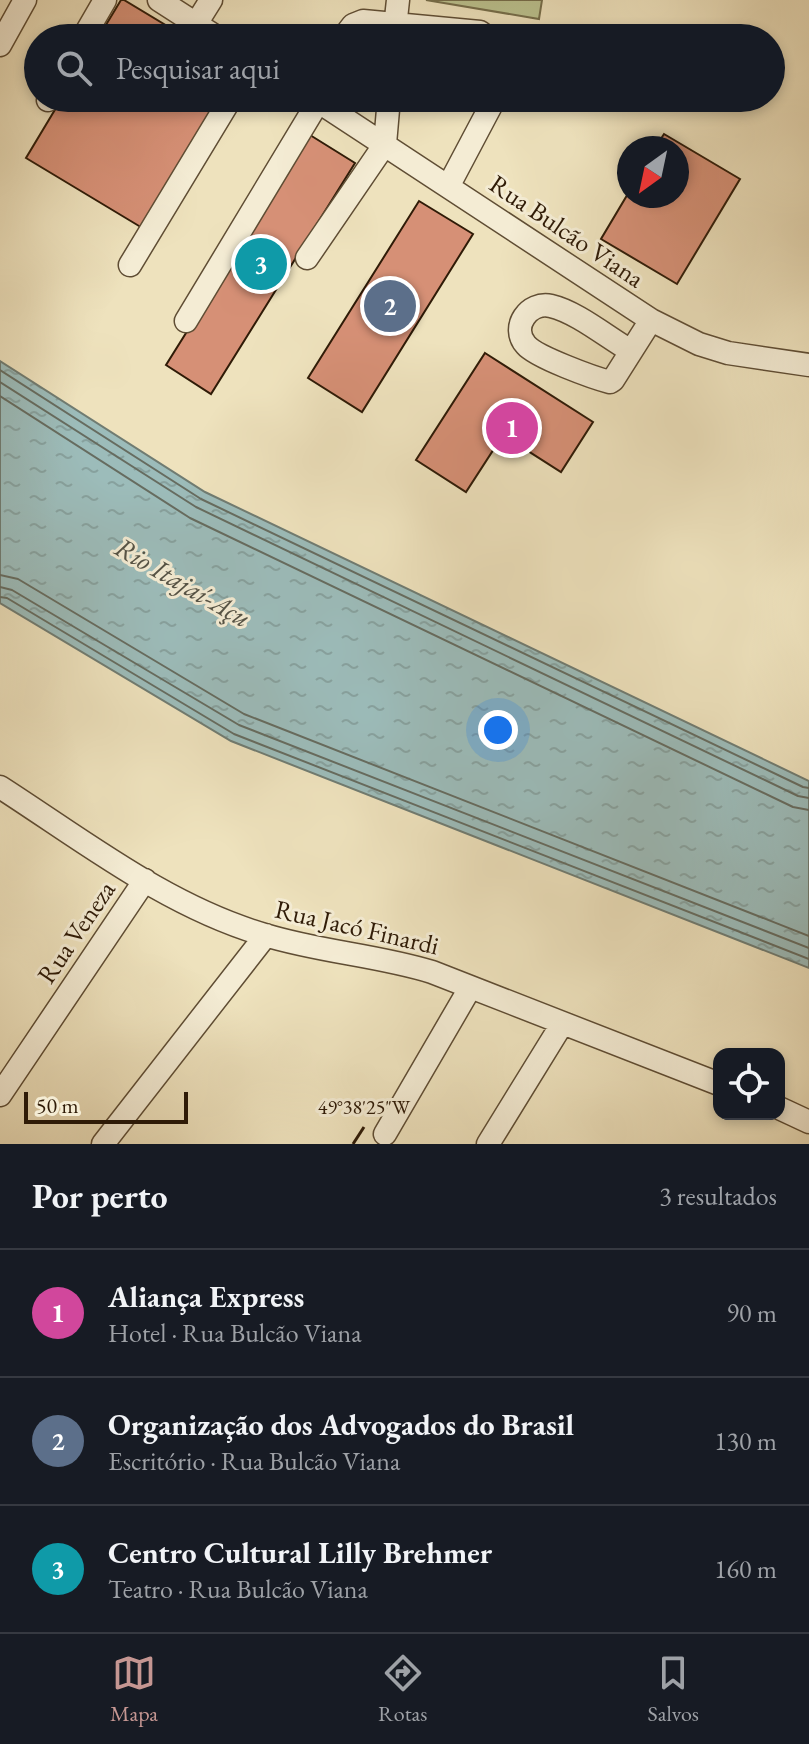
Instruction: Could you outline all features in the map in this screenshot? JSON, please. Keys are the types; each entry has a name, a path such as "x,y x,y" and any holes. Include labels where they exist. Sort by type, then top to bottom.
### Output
{"street":[{"path":"0,45 25,0"},
{"path":"91,24 105,0"},
{"path":"159,0 186,12 211,0"},
{"path":"396,24 398,0"},
{"path":"130,265 223,112"},
{"path":"186,321 309,112"},
{"name":"Rua Bulcão Viana","path":"335,112 651,320 699,344 728,353 809,365"},
{"path":"307,258 385,144 388,112"},
{"path":"449,185 488,112"},
{"path":"631,351 564,311 550,306 530,310 520,328 521,337 532,351 604,380 613,380 651,320"},
{"name":"Rua Jacó Finardi","path":"0,787 145,880 206,912 266,935 397,961 713,1082"},
{"name":"Rua Veneza","path":"0,1095 145,880"},
{"path":"103,1144 266,935"},
{"path":"385,1134 470,988"},
{"path":"488,1144 562,1024"},
{"path":"785,1111 809,1122"}],"green space":[{"path":"426,0 542,0 539,19"}],"water":[{"name":"Rio Itajaí-Açu","path":"0,361 205,492 809,781 809,968 231,741 0,603"}],"building":[{"path":"121,0 124,0 164,24 106,24"},
{"path":"54,112 214,112 144,229 26,158"},
{"path":"310,135 355,163 211,394 166,365"},
{"path":"689,149 740,179 677,284 601,239 619,208 689,208"},
{"path":"419,201 473,234 362,412 308,378"},
{"path":"485,353 593,422 561,472 503,435 466,492 416,460"}],"place":[{"name":"Centro Cultural Lilly Brehmer","path":"261,264"},
{"name":"Organização dos Advogados do Brasil","path":"390,306"},
{"name":"Aliança Express","path":"512,428"}]}
